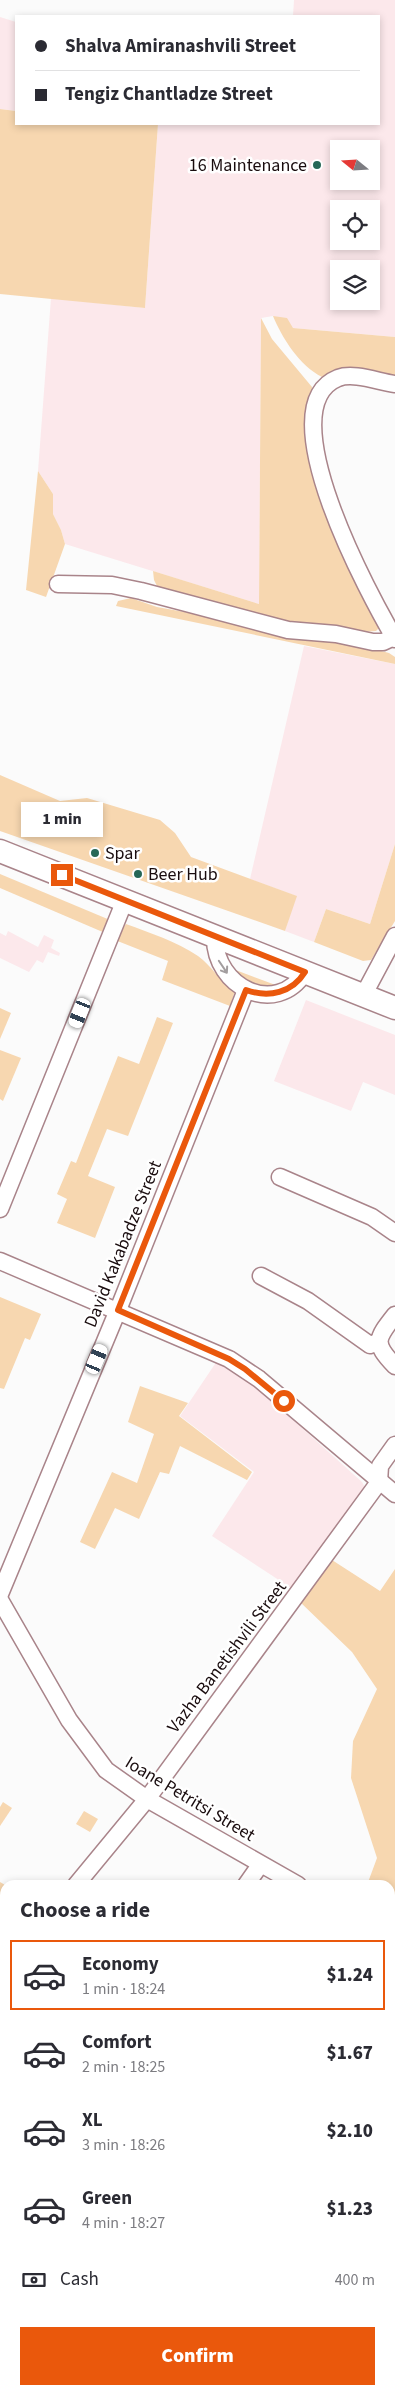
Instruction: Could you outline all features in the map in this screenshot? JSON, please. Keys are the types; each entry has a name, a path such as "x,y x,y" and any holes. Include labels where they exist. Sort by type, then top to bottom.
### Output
{"street":[{"path":"58,584 112,585 288,630 336,634 373,642 383,642 394,638 330,505 319,471 312,435 319,399 331,382 339,378 351,377 395,384"},
{"path":"0,850 395,1008"},
{"path":"0,1209 125,900"},
{"path":"215,936 217,960 228,976 246,990 256,993 280,992 299,982 305,972"},
{"path":"363,996 395,936"},
{"name":"David Kakabadze Street","path":"0,1594 118,1310 246,990"},
{"path":"280,1178 372,1217 395,1233"},
{"path":"0,1261 209,1350 245,1369 395,1494"},
{"path":"261,1276 308,1301 370,1345 378,1342"},
{"path":"395,1315 381,1333 378,1342 380,1350 395,1366"},
{"name":"Vazha Banetishvili Street","path":"80,1880 147,1799 379,1482 380,1466 395,1445"},
{"name":"Ioane Petritsi Street","path":"0,1600 69,1720 106,1770 147,1799 288,1880"},
{"path":"250,1880 260,1865"}],"shaded area":[{"path":"294,0 395,0 395,337 293,328 273,316 261,318 259,604 65,544 53,514 53,494 38,471 51,298 145,308 158,125 380,125 380,15 293,15"},
{"path":"0,17 15,22 15,111 0,109"},
{"path":"0,109 15,111 15,125 158,125 145,308 0,294"},
{"path":"273,316 287,318 293,328 395,337 395,376 334,370 322,377 299,359 281,333"},
{"path":"261,318 272,339 312,387 307,433 380,627 376,631 363,632 301,625 158,588 154,580 153,571 259,604"},
{"path":"38,471 53,494 53,514 65,544 46,597 26,590"},
{"path":"131,598 157,607 343,641 389,653 395,657 395,664 116,606 118,601"},
{"path":"304,646 395,664 395,844 370,924 326,909 314,942 285,931 296,896 250,879"},
{"path":"0,775 60,801 87,798 160,820 175,833 191,857 297,896 285,931 0,831"},
{"path":"395,844 395,921 371,960 363,961 314,942 326,909 370,924"},
{"path":"0,874 110,920 105,933 0,888"},
{"path":"126,924 172,942 198,956 235,991 230,1006 162,980 168,961 115,940"},
{"path":"8,931 38,947 44,935 54,940 51,948 60,953 59,956 48,952 43,963 37,960 29,972 0,958 0,933 6,936"},
{"path":"225,966 281,987 256,989"},
{"path":"306,1000 395,1035 395,1095 363,1082 351,1111 274,1081"},
{"path":"0,1008 11,1013 0,1039"},
{"path":"157,1017 173,1023 128,1136 107,1129 88,1176 115,1187 95,1238 57,1223 67,1199 57,1194 71,1161 76,1163 118,1056 139,1064"},
{"path":"0,1050 21,1058 3,1101 0,1099"},
{"path":"0,1297 41,1314 30,1340 25,1338 4,1389 0,1388"},
{"path":"217,1361 245,1377 362,1482 366,1489 291,1588 212,1536 254,1472 180,1416"},
{"path":"140,1386 188,1403 179,1416 252,1472 247,1480 180,1446 169,1474 160,1472 139,1519 115,1508 95,1549 80,1542 112,1472 137,1483 154,1434 128,1422"},
{"path":"332,1560 380,1591 395,1569 395,1880 369,1880 377,1858 351,1778 353,1741 377,1689 352,1652 299,1601"},
{"path":"3,1802 12,1808 0,1826 0,1807"},
{"path":"84,1811 98,1819 90,1832 76,1824"}],"place":[{"name":"16 Maintenance","path":"317,165"},
{"name":"Spar","path":"95,853"},
{"name":"Beer Hub","path":"138,874"}],"route":[{"path":"62,875 305,972 299,982 289,989 280,992 256,993 246,990 118,1310 229,1359 245,1369 284,1401"}]}
